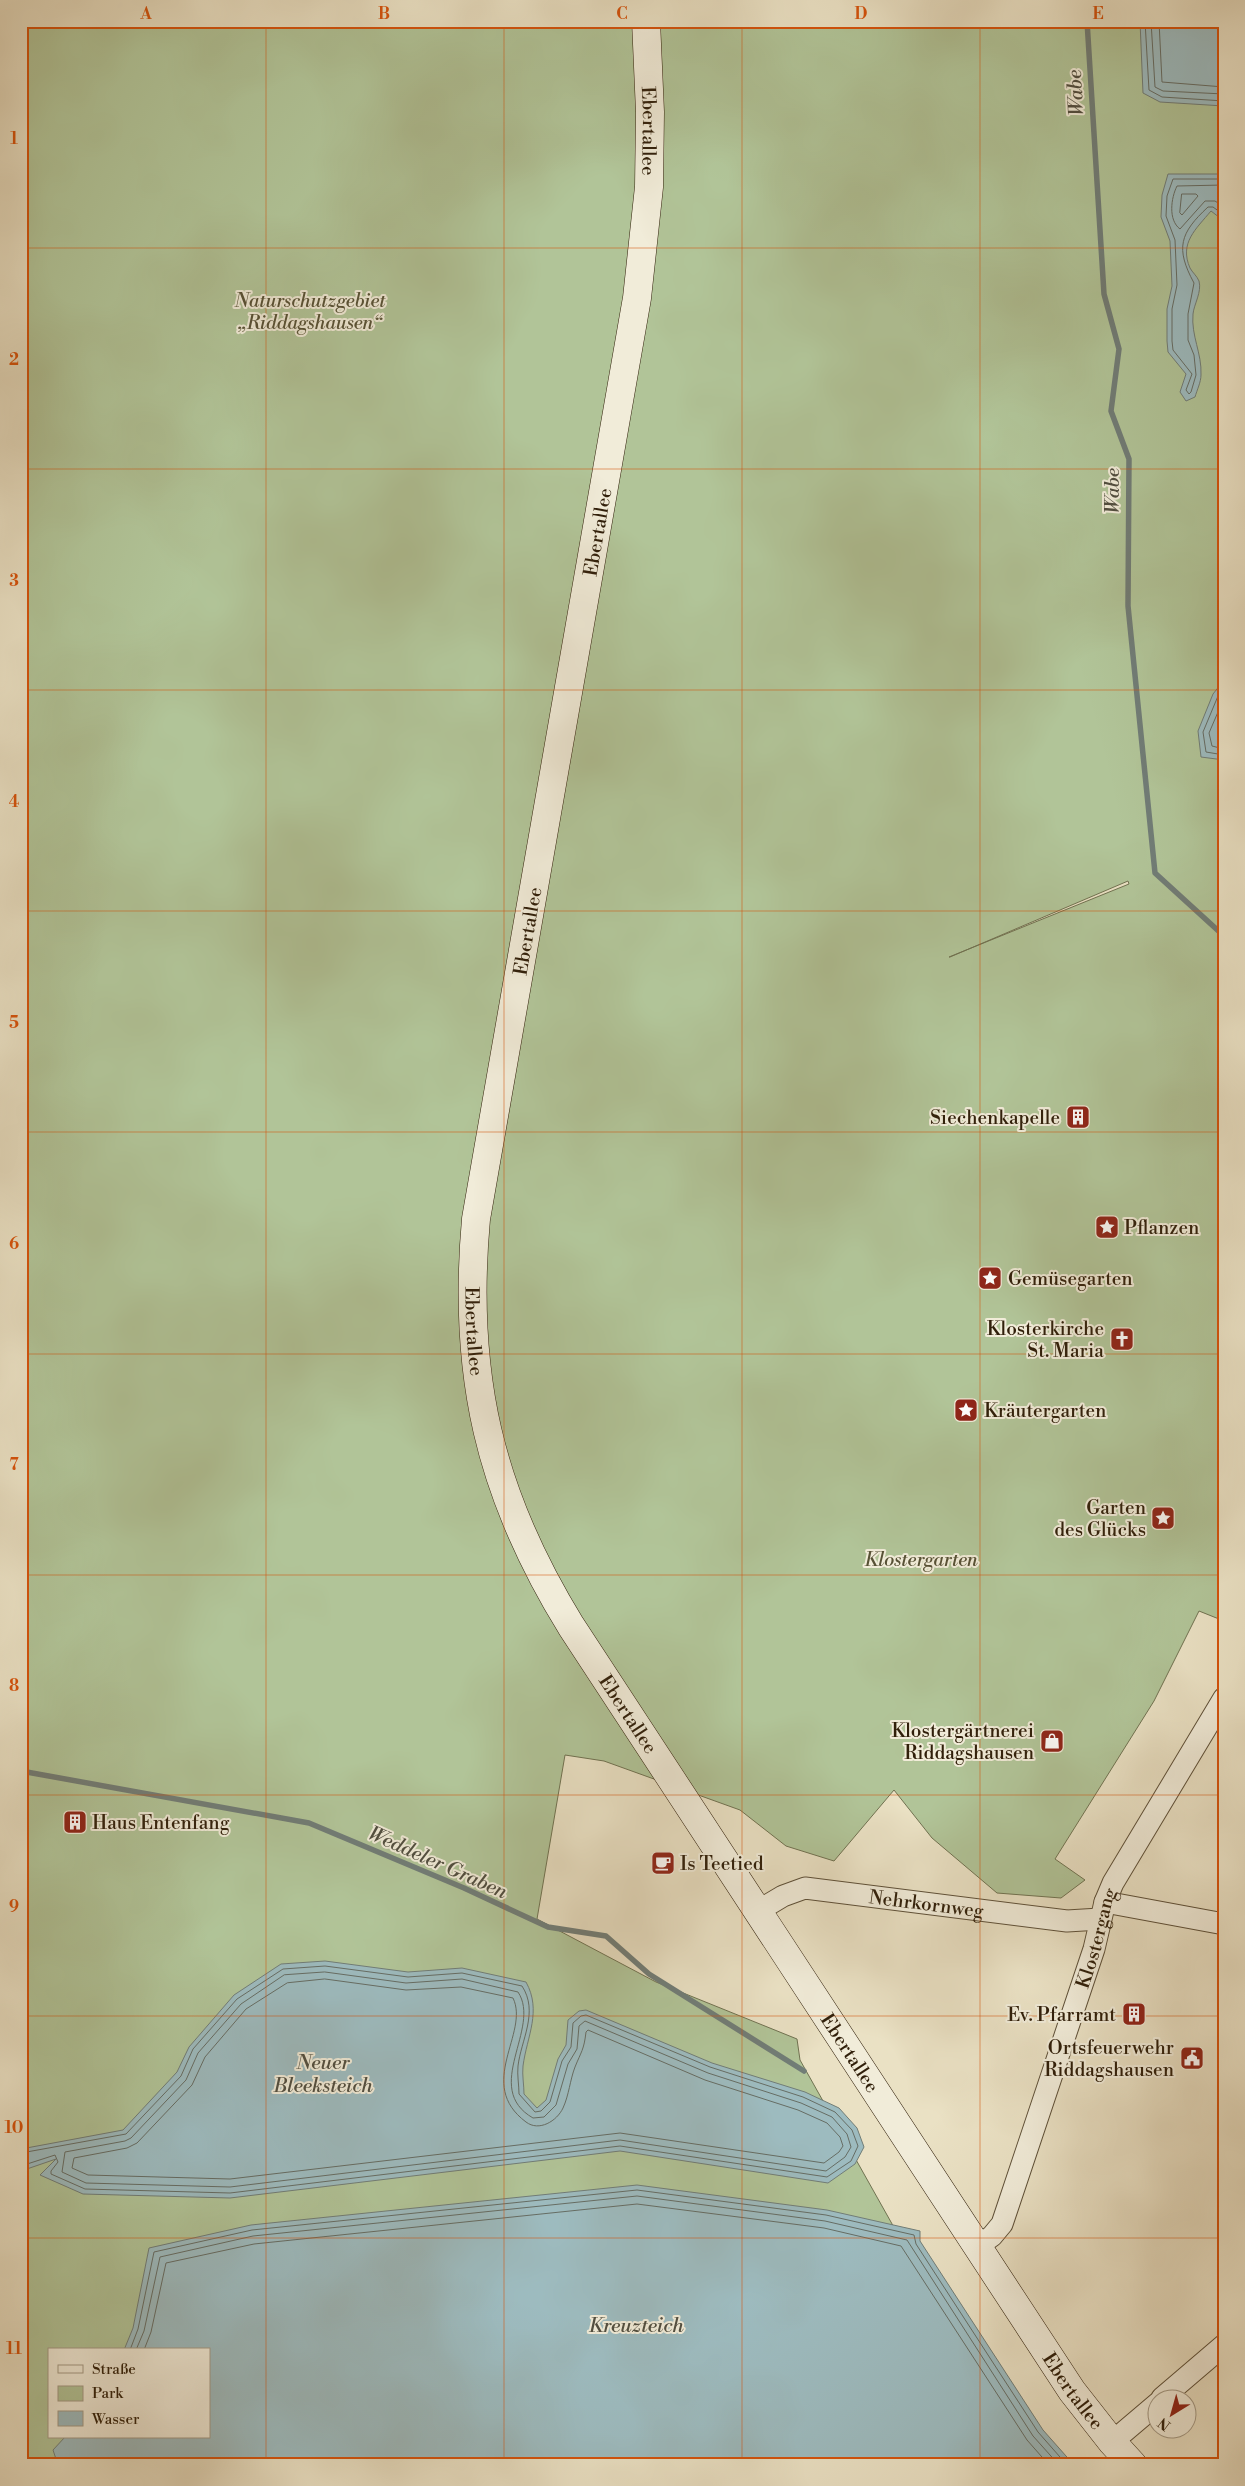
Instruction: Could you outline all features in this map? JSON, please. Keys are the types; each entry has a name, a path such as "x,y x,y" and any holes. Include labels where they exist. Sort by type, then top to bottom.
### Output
{"main road":[{"name":"Ebertallee","path":"646,21 650,112 649,187 637,298 481,1185 472,1267 473,1343 481,1399 493,1454 504,1490 533,1560 571,1626 1072,2391 1112,2442 1133,2465"}],"street":[{"name":"Klostergang","path":"978,2246 992,2236 1002,2224 1094,1949 1103,1911 1113,1883 1224,1698"},
{"name":"Nehrkornweg","path":"758,1911 783,1896 805,1888 1067,1921 1103,1911 1224,1924"},
{"path":"1174,2388 1221,2350"},
{"path":"1112,2442 1148,2411"}],"green space":[{"path":"21,21 1224,21 1224,1621 1199,1611 1154,1701 1055,1859 1085,1880 1061,1898 997,1893 932,1838 894,1790 834,1861 786,1846 740,1810 604,1761 565,1755 537,1919 656,1982 797,2039 800,2060 905,2247 1064,2465 21,2465","holes":["1128,881 1129,884 969,949"]}],"water":[{"path":"1140,21 1224,21 1224,106 1160,102 1143,93"},
{"path":"1168,174 1224,174 1224,221 1211,211 1195,230 1188,244 1187,259 1200,285 1193,322 1201,375 1195,397 1186,401 1180,392 1186,374 1168,352 1167,341 1167,309 1172,286 1170,241 1161,217 1162,195"},
{"path":"1224,680 1224,760 1201,757 1198,731 1213,694"},
{"name":"Neuer Bleeksteich","path":"325,1961 408,1972 462,1968 526,1982 531,1993 533,2013 523,2066 524,2094 537,2108 546,2100 558,2059 566,2045 568,2020 579,2011 586,2010 712,2063 805,2092 839,2108 857,2128 864,2147 855,2164 828,2183 620,2151 230,2198 83,2194 40,2175 56,2159 21,2171 21,2149 123,2130 177,2072 189,2047 234,1995 281,1964"},
{"name":"Kreuzteich","path":"637,2185 827,2210 920,2231 920,2241 1043,2430 1074,2465 58,2465 53,2450 64,2438 210,2438 210,2348 125,2348 133,2328 149,2248 251,2225"}],"waterway":[{"name":"Wabe","path":"1087,21 1104,294 1119,349 1111,411 1129,459 1128,606 1155,873 1224,936"},
{"name":"Weddeler Graben","path":"21,1771 309,1823 464,1888 548,1927 606,1936 649,1974 804,2071"}],"place":[{"name":"Siechenkapelle","path":"1078,1117"},
{"name":"Pflanzen","path":"1107,1227"},
{"name":"Gemüsegarten","path":"990,1278"},
{"name":"Klosterkirche St. Maria","path":"1122,1339"},
{"name":"Kräutergarten","path":"966,1410"},
{"name":"Garten des Glücks","path":"1163,1518"},
{"name":"Klostergärtnerei Riddagshausen","path":"1052,1741"},
{"name":"Haus Entenfang","path":"75,1822"},
{"name":"Is Teetied","path":"663,1863"},
{"name":"Ev. Pfarramt","path":"1134,2014"},
{"name":"Ortsfeuerwehr Riddagshausen","path":"1192,2058"}],"park label":[{"name":"Naturschutzgebiet „Riddagshausen“","path":"310,311"},
{"name":"Klostergarten","path":"921,1559"}]}
